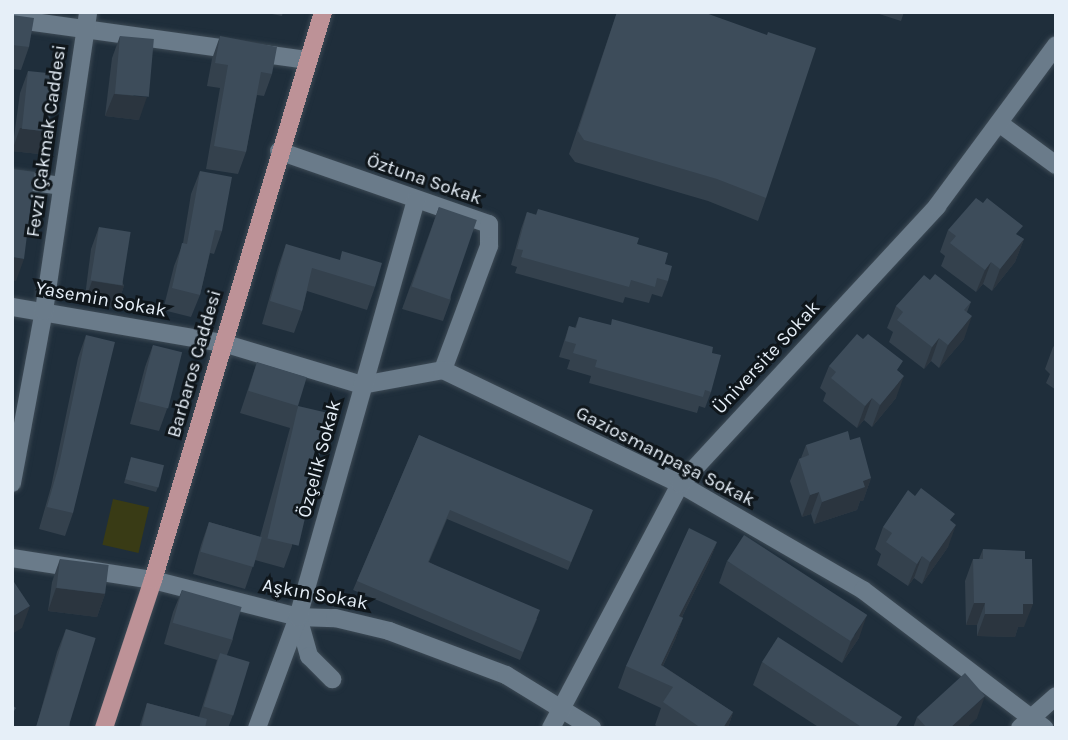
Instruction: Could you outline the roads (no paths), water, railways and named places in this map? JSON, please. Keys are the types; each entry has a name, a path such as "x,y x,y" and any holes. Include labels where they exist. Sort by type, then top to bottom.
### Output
{"main road":[{"name":"Barbaros Caddesi","path":"104,728 153,580 279,151 323,12"}],"street":[{"path":"12,19 86,21 308,60"},
{"name":"Fevzi Çakmak Caddesi","path":"12,483 44,311 86,21"},
{"name":"Üniversite Sokak","path":"551,728 680,484 937,205 1056,45"},
{"path":"999,123 1056,165"},
{"name":"Öztuna Sokak","path":"279,151 489,225 489,246 443,370"},
{"path":"12,179 61,186"},
{"name":"Özçelik Sokak","path":"257,728 298,617 416,199"},
{"name":"Yasemin Sokak","path":"12,307 223,343"},
{"path":"223,343 362,385 443,370"},
{"name":"Gaziosmanpaşa Sokak","path":"443,370 680,484 863,590 1032,724"},
{"name":"Aşkın Sokak","path":"12,558 153,580 298,617 335,618 362,624 453,653 506,675 592,728"},
{"path":"298,617 309,656 332,679"},
{"path":"1032,724 1056,696"}]}
